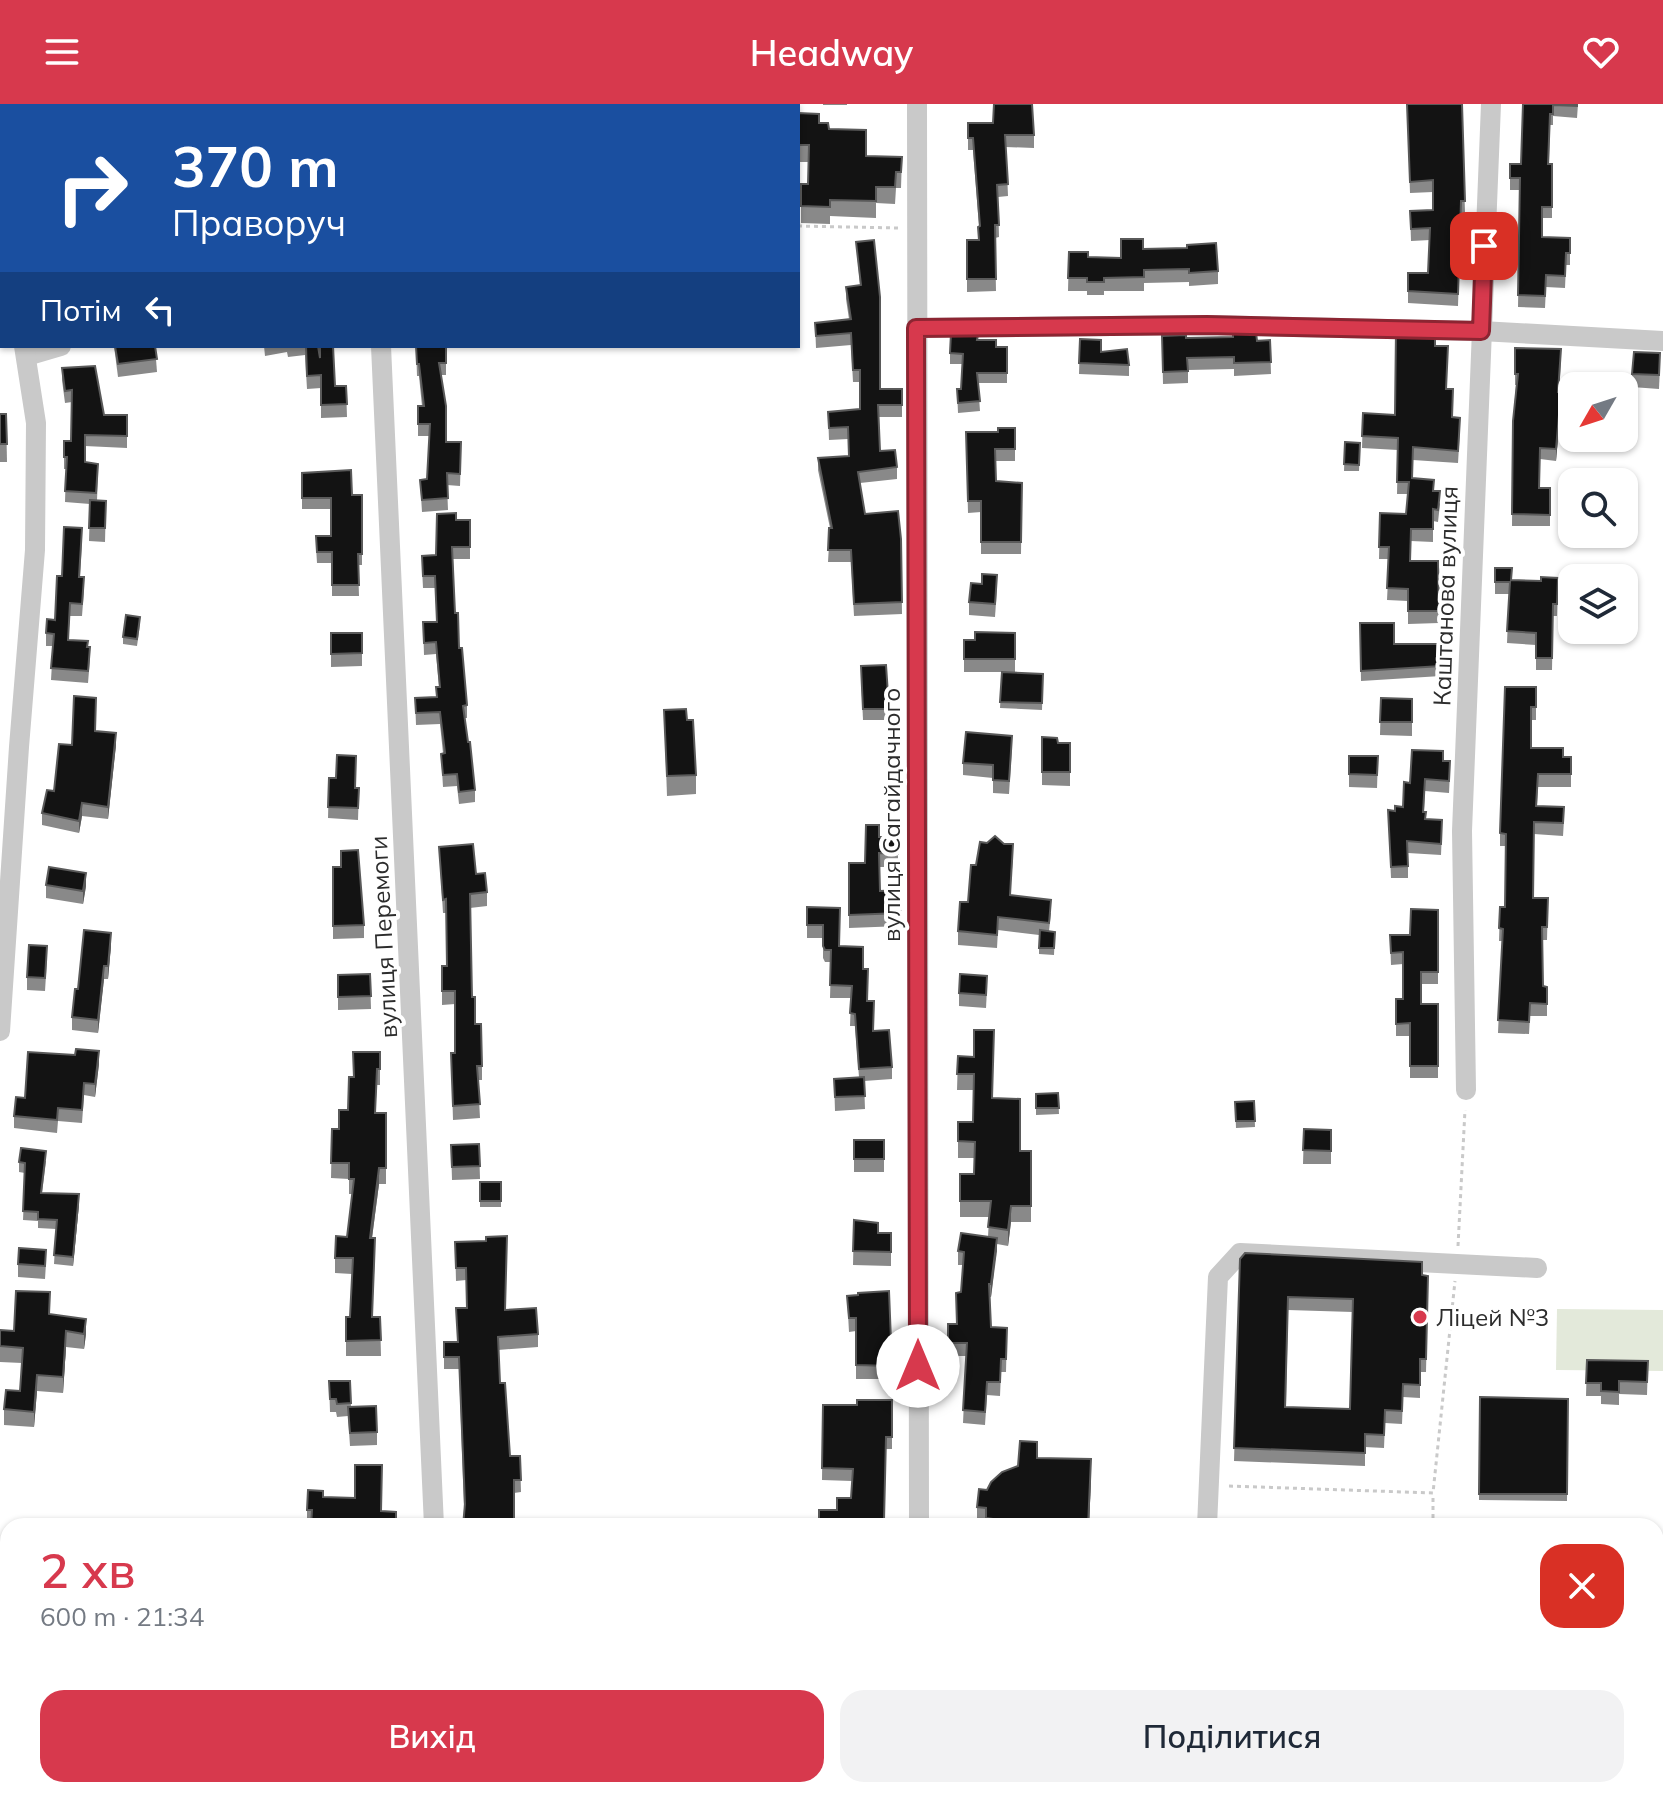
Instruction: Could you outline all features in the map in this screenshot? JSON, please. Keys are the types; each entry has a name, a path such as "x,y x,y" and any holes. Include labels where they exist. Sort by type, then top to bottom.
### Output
{"street":[{"name":"вулиця Сагайдачного","path":"917,104 919,1518"},
{"name":"Каштанова вулиця","path":"1466,1090 1462,831 1491,104"},
{"path":"916,328 1207,325 1481,331 1663,341"},
{"path":"0,1031 35,550 36,423 25,351 47,348"},
{"name":"вулиця Перемоги","path":"381,348 434,1518"},
{"path":"1207,1518 1218,1277 1240,1253 1537,1268"}],"path":[{"path":"800,226 917,228"},
{"path":"1208,1485 1433,1493 1457,1263 1466,1090"},
{"path":"1433,1488 1433,1518"}],"green space":[{"path":"1557,1309 1663,1310 1663,1371 1556,1370"}],"building":[{"path":"994,104 1032,104 1034,135 1005,135 1008,184 997,185 999,225 995,225 996,279 967,279 967,240 979,240 980,226 973,138 968,138 968,123 993,123"},
{"path":"1407,104 1462,104 1465,201 1461,201 1458,294 1408,291 1408,273 1428,273 1430,228 1411,229 1410,211 1433,210 1433,180 1410,182"},
{"path":"1523,104 1577,104 1553,105 1553,114 1550,114 1548,164 1552,164 1552,207 1542,207 1542,237 1570,238 1570,253 1566,253 1565,276 1546,275 1545,296 1518,295 1520,178 1510,178 1510,164 1521,164"},
{"path":"800,113 819,114 819,123 828,123 829,129 866,130 866,156 902,157 901,172 896,172 895,187 876,187 876,201 830,200 830,207 801,206 801,184 808,184 809,145 800,145"},
{"path":"1121,239 1143,239 1143,249 1187,248 1187,245 1216,243 1218,271 1144,270 1144,277 1104,278 1104,282 1068,278 1069,252 1088,252 1088,257 1121,258"},
{"path":"874,240 880,297 880,389 902,389 902,405 878,405 880,451 895,450 897,467 858,472 865,514 898,511 902,602 854,604 851,550 828,550 829,528 832,528 818,458 849,456 848,427 829,428 828,412 860,409 860,370 853,370 851,333 816,336 815,323 851,319 846,287 861,285 856,242"},
{"path":"1396,330 1411,330 1411,335 1435,336 1435,346 1448,346 1446,389 1453,389 1452,417 1460,418 1458,451 1413,447 1412,478 1434,480 1433,491 1440,491 1438,510 1433,509 1433,529 1411,529 1410,561 1438,561 1439,611 1408,611 1408,589 1387,588 1389,547 1379,547 1380,513 1406,514 1409,482 1397,482 1398,438 1362,436 1363,413 1395,415"},
{"path":"973,331 978,335 977,340 996,340 996,347 1007,347 1007,373 977,373 980,401 958,403 957,389 961,389 963,354 950,353 951,333"},
{"path":"1256,332 1257,341 1270,340 1271,362 1234,363 1234,357 1187,358 1188,371 1163,372 1162,336 1233,337 1233,333"},
{"path":"1080,339 1101,340 1101,352 1127,349 1129,365 1079,363"},
{"path":"115,348 155,348 157,359 118,364"},
{"path":"306,348 318,348 320,358 320,348 333,348 335,386 346,386 347,404 321,405 321,375 307,376"},
{"path":"416,348 446,348 446,363 439,363 446,406 446,442 461,442 460,474 447,473 448,498 422,500 420,480 427,479 430,424 418,424 418,406 424,406"},
{"path":"1515,348 1561,349 1556,449 1540,448 1539,488 1550,488 1550,515 1512,514 1513,421 1518,374 1515,374"},
{"path":"1634,352 1660,353 1659,375 1632,372"},
{"path":"95,366 104,415 127,415 127,436 85,435 85,462 98,464 96,493 65,491 67,457 64,457 64,441 71,441 72,390 65,391 62,368"},
{"path":"0,414 6,414 7,444 0,444"},
{"path":"998,428 1015,428 1015,449 995,449 996,481 1022,483 1021,542 981,542 981,501 968,501 966,432 998,432"},
{"path":"1345,442 1360,443 1359,465 1344,464"},
{"path":"351,470 352,495 362,495 359,585 332,585 332,552 317,552 316,536 331,536 331,498 302,498 302,473"},
{"path":"90,500 106,501 105,528 89,528"},
{"path":"456,513 456,520 470,520 470,547 452,547 455,613 458,613 459,648 462,648 467,705 463,706 475,790 459,792 457,774 443,775 441,754 445,753 440,712 416,713 415,698 437,697 436,687 440,687 436,642 424,643 423,622 437,622 435,576 423,576 422,556 436,555 437,514"},
{"path":"64,527 82,528 79,577 84,577 82,604 70,603 68,640 88,641 88,671 51,668 54,634 46,633 47,619 55,620 57,576 62,576"},
{"path":"1495,568 1512,568 1511,580 1558,578 1557,604 1553,604 1552,658 1536,658 1536,633 1507,631 1510,582 1495,582"},
{"path":"982,574 997,575 995,604 969,602 971,583 982,584"},
{"path":"126,615 140,617 137,639 123,637"},
{"path":"1360,623 1394,623 1394,644 1440,644 1441,666 1361,671"},
{"path":"975,632 1015,633 1015,659 964,659 964,640 975,640"},
{"path":"331,633 362,633 362,653 331,654"},
{"path":"886,665 889,709 863,709 861,666"},
{"path":"1002,672 1043,674 1042,703 1000,702"},
{"path":"1505,687 1536,687 1536,707 1531,707 1531,748 1563,748 1563,757 1571,757 1571,774 1538,774 1536,806 1564,807 1563,823 1534,822 1533,898 1548,898 1547,927 1542,927 1543,986 1547,987 1547,1004 1530,1003 1529,1022 1498,1020 1503,929 1499,928 1500,907 1505,907 1506,834 1500,833"},
{"path":"74,696 96,698 95,731 116,733 108,807 82,803 79,821 42,813 47,790 54,791 59,744 72,745"},
{"path":"1381,698 1412,699 1412,722 1380,722"},
{"path":"686,709 687,720 693,720 696,775 667,776 664,710"},
{"path":"966,732 1012,736 1009,781 993,780 993,765 963,763"},
{"path":"1042,737 1057,738 1058,743 1070,743 1070,772 1042,772"},
{"path":"1412,750 1443,751 1443,761 1450,761 1449,781 1425,779 1423,812 1426,812 1425,819 1442,820 1441,844 1407,841 1408,866 1391,867 1388,810 1395,811 1395,806 1403,807 1404,782 1410,783"},
{"path":"337,755 356,756 358,808 328,807 329,778 336,778"},
{"path":"1349,756 1378,756 1377,775 1349,774"},
{"path":"866,825 879,825 879,837 898,837 898,854 879,853 880,891 900,890 901,913 849,915 849,863 865,863"},
{"path":"995,836 1004,844 1013,844 1010,895 1051,900 1049,923 998,917 997,935 958,931 960,902 968,902 971,865 976,865 980,842 987,843"},
{"path":"473,844 476,874 485,873 487,892 470,894 472,997 475,997 475,1024 481,1024 482,1066 477,1066 480,1104 453,1106 451,1053 455,1053 455,991 442,991 442,966 447,966 446,899 443,900 439,847"},
{"path":"358,850 364,925 333,926 333,867 341,867 341,851"},
{"path":"49,867 86,873 83,891 46,885"},
{"path":"807,907 840,908 839,946 863,947 863,969 868,969 867,1001 874,1001 873,1031 889,1030 892,1067 859,1069 855,1014 850,1013 852,986 830,985 831,950 825,950 823,946 823,925 807,925"},
{"path":"1411,909 1438,910 1438,972 1421,972 1421,1004 1438,1004 1438,1066 1410,1066 1410,1023 1396,1024 1396,999 1403,999 1403,952 1391,953 1390,935 1410,935"},
{"path":"84,930 111,933 98,1020 72,1017"},
{"path":"1040,930 1055,932 1054,948 1039,948"},
{"path":"29,945 47,946 45,978 27,977"},
{"path":"370,974 371,996 338,997 338,975"},
{"path":"960,974 987,976 986,995 959,993"},
{"path":"974,1030 994,1030 992,1098 1020,1099 1020,1151 1031,1151 1031,1206 1011,1206 1008,1230 988,1227 991,1201 960,1201 960,1174 974,1174 975,1142 958,1141 958,1122 973,1122 974,1074 957,1074 958,1056 974,1057"},
{"path":"76,1049 99,1051 95,1084 84,1083 82,1110 58,1108 57,1120 14,1116 16,1097 25,1098 28,1052 75,1055"},
{"path":"353,1052 380,1052 375,1113 386,1113 386,1168 379,1168 370,1238 375,1238 372,1317 380,1317 381,1340 346,1341 353,1258 335,1258 336,1236 347,1237 354,1179 349,1179 349,1163 331,1163 332,1129 339,1129 339,1110 348,1110 349,1077 354,1077"},
{"path":"864,1077 865,1096 835,1097 834,1079"},
{"path":"1058,1093 1059,1108 1036,1108 1036,1094"},
{"path":"1254,1101 1255,1121 1236,1121 1235,1102"},
{"path":"1304,1129 1331,1130 1331,1151 1303,1150"},
{"path":"854,1140 884,1140 884,1159 854,1159"},
{"path":"479,1144 480,1166 452,1167 451,1145"},
{"path":"21,1148 46,1151 41,1193 79,1194 73,1257 54,1255 57,1220 38,1219 38,1212 23,1211 25,1163 19,1162"},
{"path":"480,1182 501,1182 501,1201 480,1201"},
{"path":"854,1220 878,1223 878,1233 891,1233 891,1252 853,1251"},
{"path":"961,1233 997,1238 989,1284 991,1327 1007,1328 1006,1359 1001,1359 1000,1382 987,1382 985,1412 963,1410 967,1343 948,1343 948,1324 957,1324 956,1293 961,1292 964,1252 958,1251"},
{"path":"507,1236 505,1310 536,1308 538,1334 498,1337 500,1383 505,1383 510,1456 520,1456 521,1480 514,1480 514,1518 464,1518 459,1357 444,1357 444,1342 458,1342 456,1308 467,1308 466,1268 456,1268 455,1242 486,1241 486,1237"},
{"path":"19,1248 46,1250 45,1266 18,1264"},
{"path":"1245,1253 1422,1262 1422,1275 1428,1276 1426,1359 1420,1359 1420,1385 1403,1384 1402,1411 1385,1410 1384,1435 1365,1434 1365,1453 1234,1448 1240,1259","holes":["1288,1297 1353,1299 1350,1409 1285,1407"]},
{"path":"16,1291 50,1292 49,1314 86,1319 84,1334 66,1331 63,1377 37,1375 34,1412 4,1409 6,1390 20,1391 23,1348 0,1346 0,1330 14,1331"},
{"path":"889,1291 892,1366 856,1365 856,1318 849,1318 847,1296"},
{"path":"1587,1360 1648,1361 1647,1382 1619,1381 1619,1392 1601,1391 1601,1383 1586,1383"},
{"path":"329,1381 350,1381 351,1403 337,1404 336,1399 330,1399"},
{"path":"1480,1397 1568,1399 1567,1494 1479,1494"},
{"path":"857,1400 892,1400 892,1437 886,1437 884,1518 819,1518 819,1510 837,1510 837,1498 851,1498 853,1469 822,1468 823,1405 857,1405"},
{"path":"376,1406 377,1432 350,1433 348,1407"},
{"path":"1020,1441 1037,1442 1037,1458 1091,1459 1088,1518 986,1518 986,1508 977,1507 979,1489 987,1490 1002,1472 1018,1466"},
{"path":"355,1465 382,1465 381,1511 396,1512 396,1518 312,1518 312,1510 307,1510 308,1490 323,1491 323,1497 355,1498"}],"place":[{"name":"Ліцей №3","path":"1420,1317"}],"route":[{"path":"918,1366 916,328 1207,325 1481,331 1484,246"}]}
